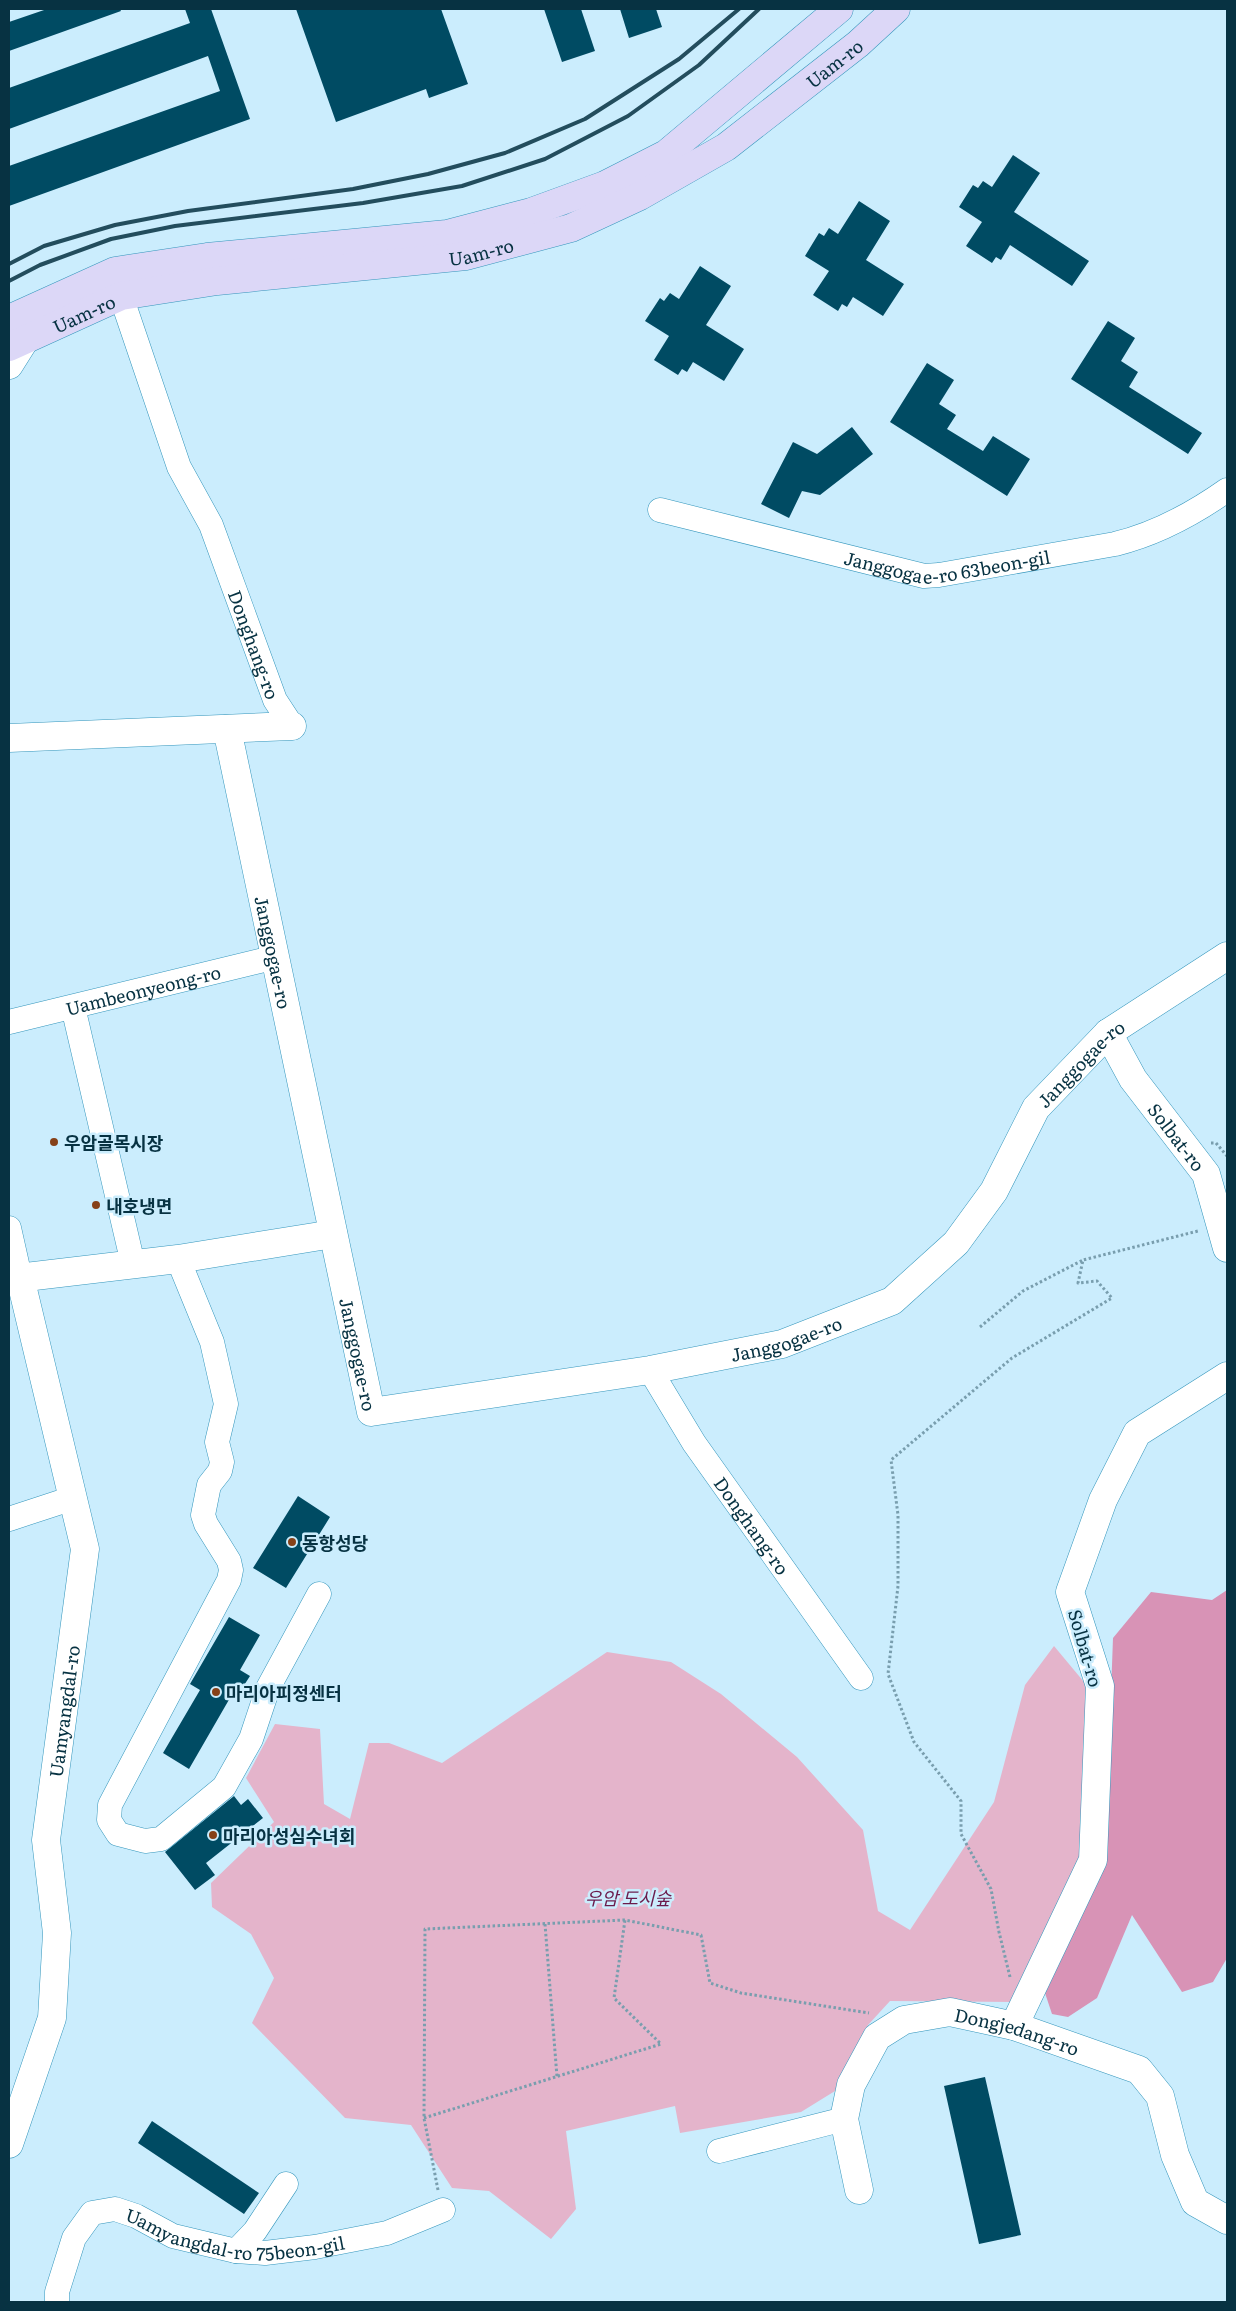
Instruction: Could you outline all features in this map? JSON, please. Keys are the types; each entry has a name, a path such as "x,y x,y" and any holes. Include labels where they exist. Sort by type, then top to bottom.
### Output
{"main road":[{"name":"Uam-ro","path":"15,335 115,271 207,257 447,234 532,212 605,185 666,154 838,9"},
{"name":"Uam-ro","path":"15,335 121,296 217,280 466,256 571,228 640,196 726,146 858,44 896,9"}],"street":[{"name":"Donghang-ro","path":"121,296 179,466 211,525 275,700 292,726"},
{"path":"9,365 15,335"},
{"name":"Janggogae-ro 63beon-gil","path":"660,510 924,576 1115,544 1139,538 1201,509 1227,490"},
{"name":"Donghang-ro","path":"9,738 292,726"},
{"name":"Janggogae-ro","path":"226,729 372,1412 650,1370 782,1344 892,1301 956,1243 994,1191 1036,1108 1108,1033 1227,956"},
{"name":"Uambeonyeong-ro","path":"9,1022 276,957"},
{"path":"73,1007 133,1264"},
{"name":"Solbat-ro","path":"1108,1033 1133,1079 1206,1174 1224,1236"},
{"path":"9,1228 15,1278 178,1259 333,1234"},
{"path":"178,1259 212,1342 226,1404 217,1442 222,1462 220,1471 209,1485 203,1515 206,1524 230,1561 231,1570 229,1580 110,1805 109,1820 118,1834 145,1841 161,1839 224,1787 251,1739 268,1688 319,1594"},
{"name":"Uamyangdal-ro","path":"9,2144 52,2018 57,1933 46,1840 86,1549 15,1278"},
{"name":"Donghang-ro","path":"650,1370 694,1444 861,1678"},
{"name":"Solbat-ro","path":"1014,2026 1093,1860 1100,1686 1070,1592 1103,1500 1137,1434 1227,1376"},
{"path":"9,1518 74,1498"},
{"name":"Dongjedang-ro","path":"859,2190 844,2118 851,2085 877,2037 904,2020 950,2012 1014,2026 1139,2070 1160,2096 1175,2155 1195,2202 1227,2220"},
{"path":"719,2150 844,2118"},
{"path":"236,2251 255,2231 286,2184"},
{"name":"Uamyangdal-ro 75beon-gil","path":"57,2302 57,2292 74,2238 92,2213 115,2209 136,2216 173,2236 236,2251 265,2253 387,2233 442,2210"}],"path":[{"path":"980,1327 1023,1291 1083,1260 1224,1236"},
{"path":"1011,1979 999,1932 992,1889 961,1834 961,1801 914,1742 888,1674 898,1586 898,1515 891,1460 1012,1358 1112,1298 1097,1281 1078,1283 1083,1260"},
{"path":"424,2118 661,2044 614,1998 625,1920"},
{"path":"442,2210 424,2118 424,1929 625,1920 701,1935 710,1983 741,1993 904,2020"},
{"path":"545,1924 557,2077"}],"green space":[{"name":"우암 도시숲","path":"1054,1646 1089,1688 1079,1861 1015,2002 890,2001 868,2025 835,2091 801,2112 680,2133 675,2106 566,2131 576,2209 551,2239 489,2191 452,2188 411,2125 345,2118 252,2023 274,1978 251,1934 212,1907 211,1883 274,1822 246,1778 275,1724 320,1729 324,1804 350,1819 369,1743 389,1743 442,1763 607,1652 671,1662 721,1694 797,1757 863,1830 878,1911 910,1930 994,1802 1025,1685"}],"shaded area":[{"path":"1227,1590 1227,1958 1213,1982 1182,1992 1132,1915 1097,1998 1068,2017 1052,2014 1044,1990 1105,1857 1113,1638 1151,1592 1212,1600"}],"building":[{"path":"47,9 120,9 121,11 9,51 9,22"},
{"path":"185,9 211,9 250,119 9,206 9,166 220,91 208,56 9,129 9,88 190,23"},
{"path":"296,9 441,9 468,84 429,98 426,89 336,122"},
{"path":"544,9 581,9 595,51 562,62"},
{"path":"620,9 656,9 662,27 629,38"},
{"path":"1013,155 1040,173 1014,212 1089,261 1072,286 1010,245 1001,260 996,257 992,263 966,246 982,222 959,207 973,185 978,188 983,181 992,187"},
{"path":"859,201 890,221 866,260 904,284 883,316 853,297 847,307 842,304 838,311 813,295 829,271 805,256 819,233 824,236 829,228 838,234"},
{"path":"700,266 731,286 706,325 744,349 724,381 693,362 687,372 682,369 678,375 654,360 669,336 645,321 660,298 664,301 670,293 679,299"},
{"path":"1108,321 1135,338 1121,361 1138,372 1129,387 1202,433 1188,454 1071,379"},
{"path":"927,363 954,380 939,404 956,415 947,429 983,451 993,436 1030,459 1007,496 890,422"},
{"path":"852,427 873,454 820,495 802,491 789,518 761,504 793,442 817,454"},
{"name":"동항성당","path":"298,1496 330,1517 286,1588 253,1568"},
{"name":"마리아피정센터","path":"229,1617 260,1635 240,1670 250,1676 239,1693 234,1691 189,1769 163,1753 200,1690 190,1684"},
{"name":"마리아성심수녀회","path":"234,1796 241,1805 248,1799 263,1818 206,1863 215,1875 195,1890 165,1852"},
{"path":"985,2077 1021,2235 979,2244 944,2086"},
{"path":"152,2121 259,2193 244,2214 138,2143"}],"railway":[{"path":"9,264 44,246 115,225 188,211 353,189 428,174 505,153 585,119 679,59 739,9"},
{"path":"9,281 40,265 111,239 175,226 363,203 462,186 545,159 628,116 699,65 759,9"}],"place":[{"name":"우암골목시장","path":"54,1142"},
{"name":"내호냉면","path":"96,1205"},
{"name":"동항성당","path":"292,1542"},
{"name":"마리아피정센터","path":"216,1692"},
{"name":"마리아성심수녀회","path":"213,1835"}]}
